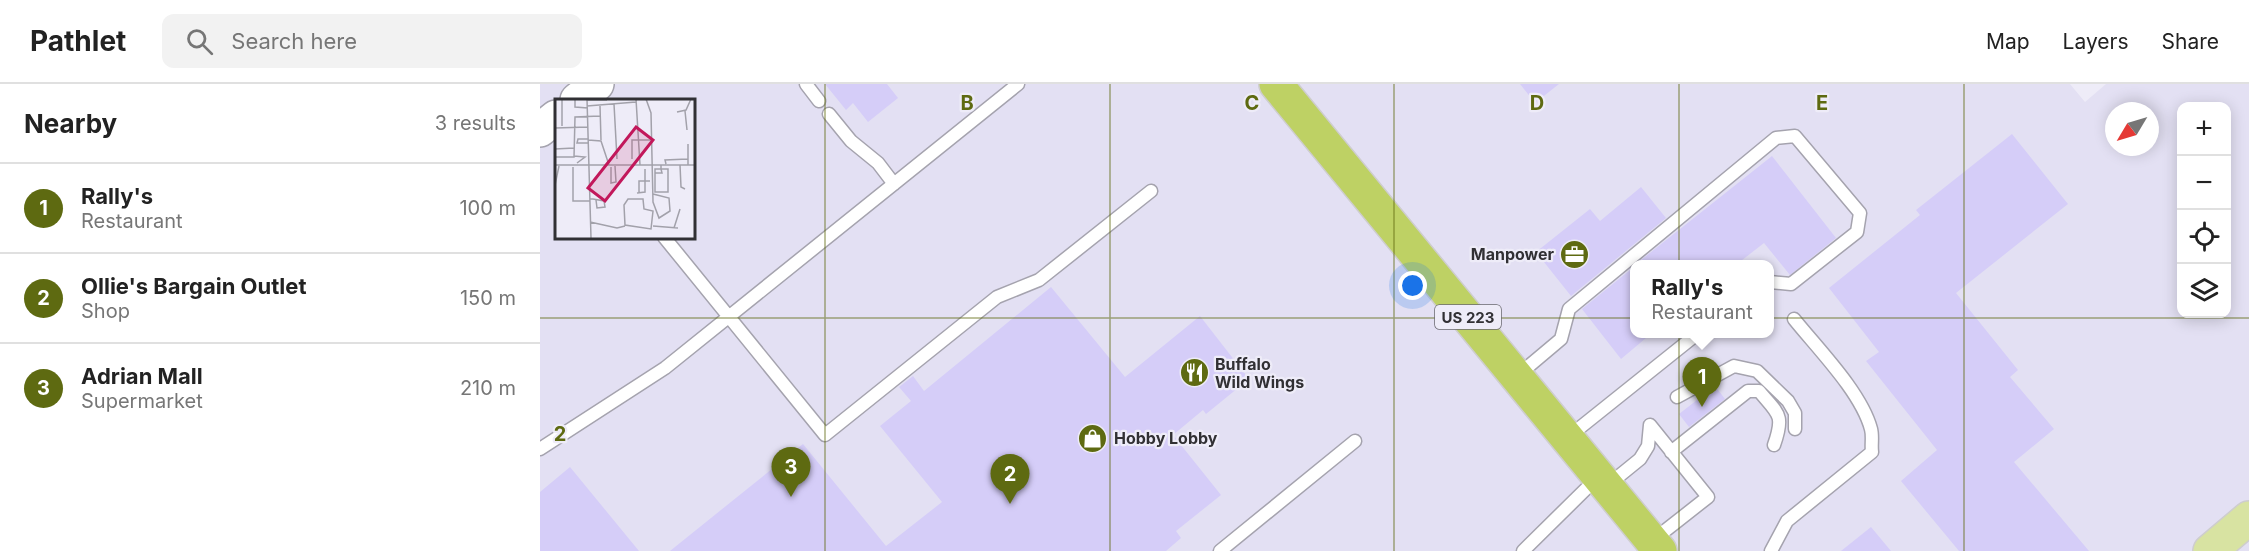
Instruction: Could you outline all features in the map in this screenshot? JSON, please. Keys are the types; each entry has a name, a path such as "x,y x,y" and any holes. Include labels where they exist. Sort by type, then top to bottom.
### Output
{"highway":[{"name":"US 223","path":"1276,84 1656,546"}],"street":[{"path":"578,99 597,84"},
{"path":"540,130 555,118"}],"lane":[{"path":"806,84 819,101"},
{"path":"540,449 633,390 729,317 1018,84"},
{"path":"830,114 851,141 878,164 894,184"},
{"path":"1516,376 1561,339 1569,309 1776,138 1795,136 1860,213 1857,232 1791,284 1774,282"},
{"path":"665,238 825,435 997,297 1038,280 1151,191"},
{"path":"1771,551 1787,521 1872,452 1871,430 1863,410 1844,380 1794,319"},
{"path":"1567,438 1691,338"},
{"path":"1677,397 1734,366 1757,371 1788,401 1795,413 1795,429"},
{"path":"1671,452 1748,392 1759,392 1779,415 1780,427 1774,445"},
{"path":"1523,551 1603,481 1640,459 1648,446 1650,425 1708,497 1656,546"},
{"path":"1221,551 1355,441"}],"shaded area":[{"path":"540,84 2070,84 2085,102 2106,84 2249,84 2249,551 540,551"}],"building":[{"path":"825,84 887,84 898,98 868,122 853,103 846,110"},
{"path":"1520,84 1559,84 1535,103"},
{"path":"2012,134 2068,204 1956,293 2018,370 2010,377 2054,429 2014,462 2089,551 1959,551 1901,481 1937,450 1866,361 1879,352 1829,288 1920,215 1916,210"},
{"path":"1772,156 1836,238 1790,275 1764,243 1742,260 1641,260"},
{"path":"1641,187 1666,218 1571,296 1536,252 1590,209 1600,221"},
{"path":"1630,270 1630,338 1646,338 1621,359 1582,309"},
{"path":"1051,287 1125,377 1200,316 1249,379 1206,414 1203,410 1173,435 1221,495 1176,531 1181,538 1166,551 670,551 803,444 886,546 942,502 880,426 911,401 899,387 913,376 924,391"},
{"path":"1715,386 1725,399 1689,427 1679,414"},
{"path":"570,467 639,551 540,551 540,492"},
{"path":"1871,527 1891,551 1841,551"}],"place":[{"name":"Manpower","path":"1575,254"},
{"name":"Buffalo Wild Wings","path":"1194,373"},
{"name":"Rally's","path":"1702,407"},
{"name":"Hobby Lobby","path":"1093,438"},
{"name":"Adrian Mall","path":"791,497"},
{"name":"Ollie's Bargain Outlet","path":"1010,504"}]}
